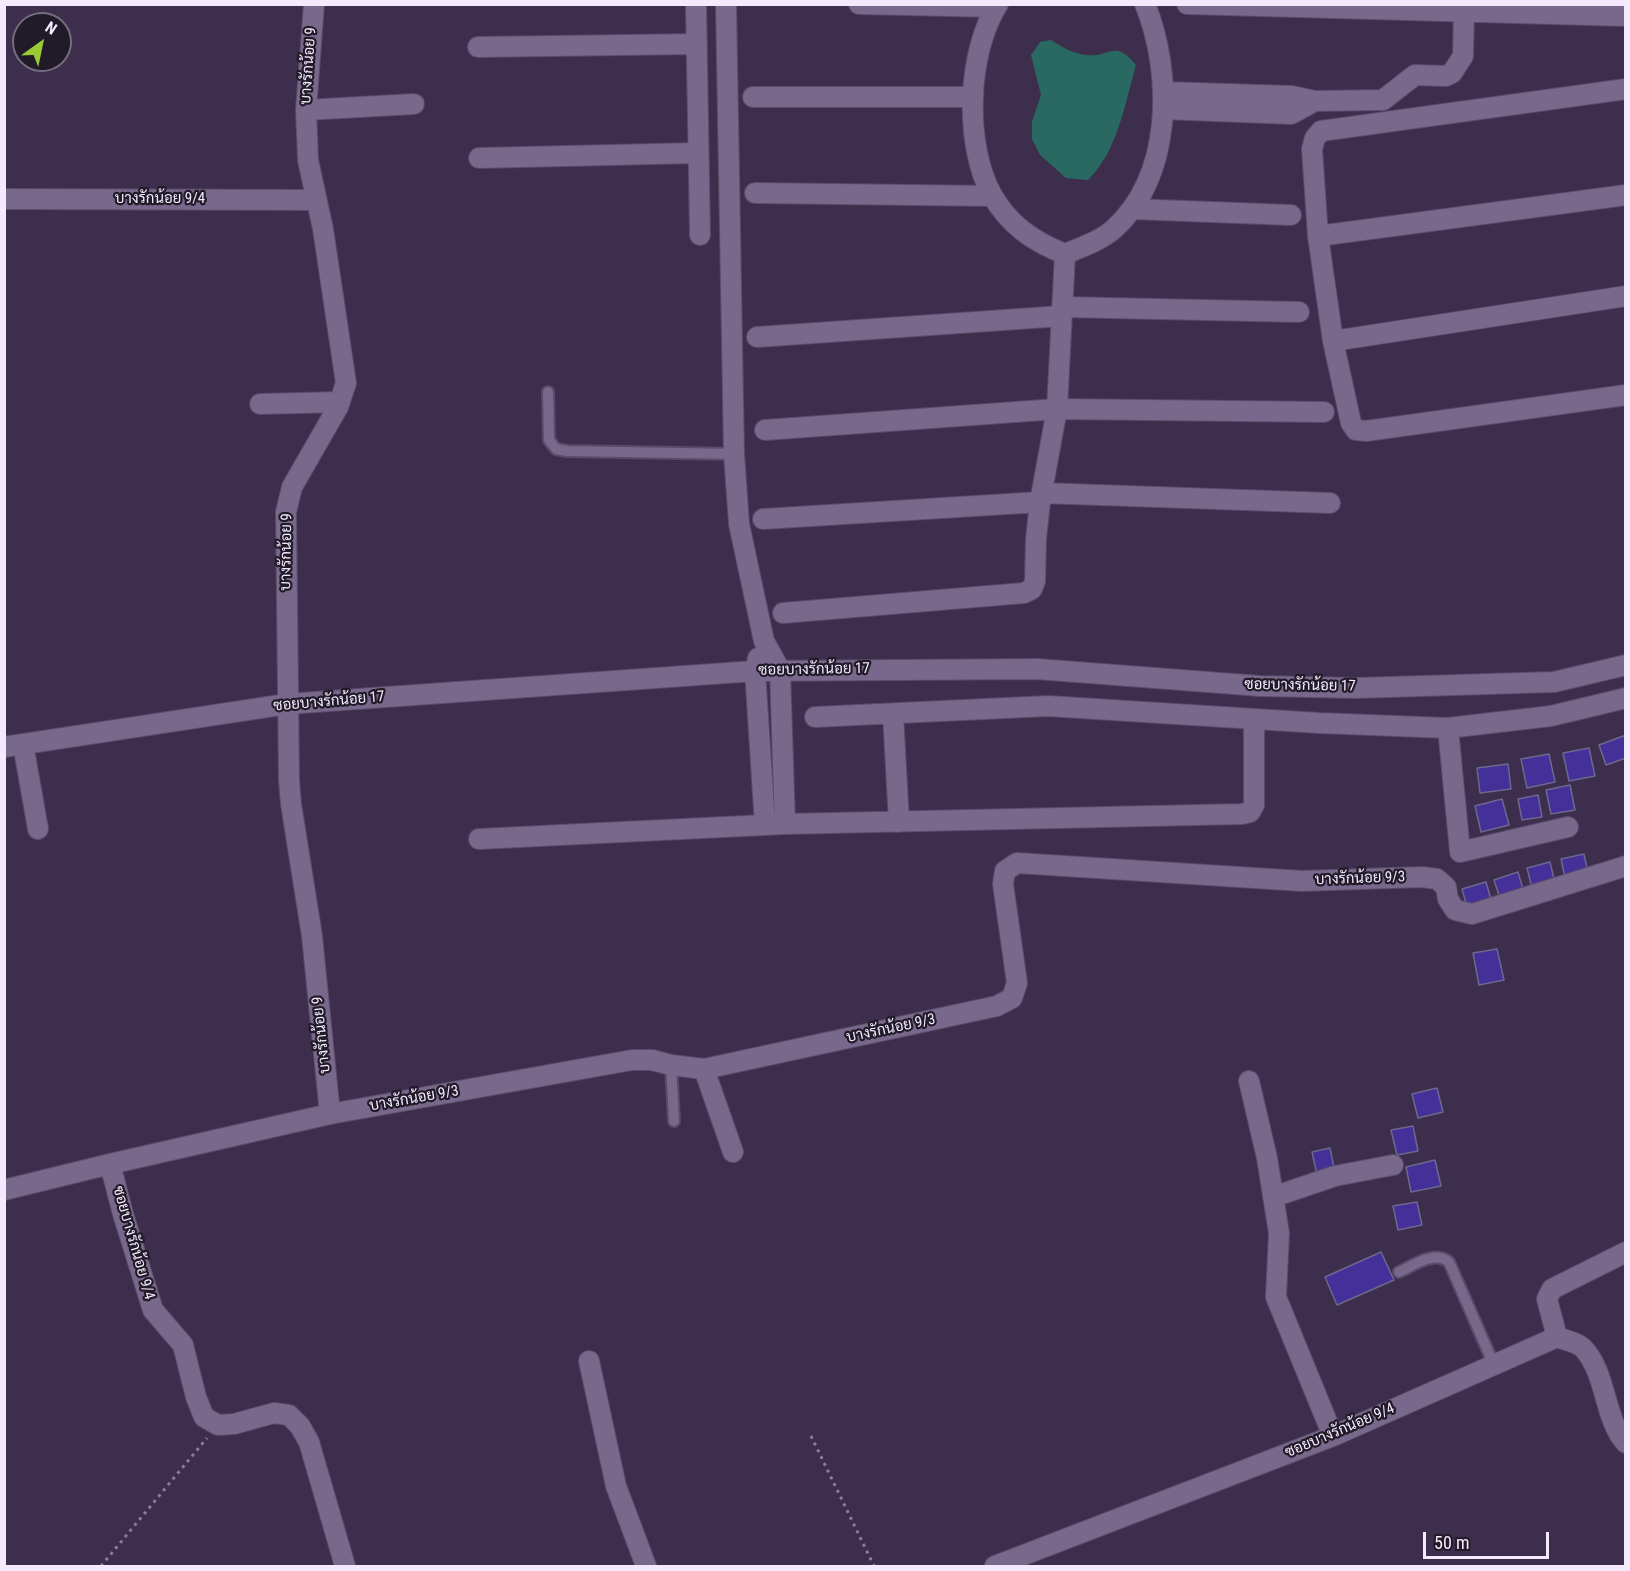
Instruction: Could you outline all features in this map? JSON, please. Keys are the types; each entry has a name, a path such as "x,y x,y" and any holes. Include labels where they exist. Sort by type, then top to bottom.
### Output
{"street":[{"name":"บางรักน้อย 9","path":"314,4 306,110 308,160 323,229 346,383 340,402 323,436 292,487 285,512 287,704 291,804 312,936 330,1114"},
{"path":"696,4 700,235"},
{"path":"726,4 734,454 739,524 764,641 780,670 785,824"},
{"path":"860,4 997,6 982,42 973,98 976,142 983,175 992,196 1020,229 1041,244 1065,254 1091,244 1113,229 1140,199 1150,174 1160,134 1164,101 1157,43 1144,4"},
{"path":"1186,4 1464,11 1598,10 1626,16"},
{"path":"1164,101 1292,96 1315,101 1383,100 1415,75 1446,76 1452,73 1463,56 1464,11"},
{"path":"478,47 697,44"},
{"path":"1626,89 1321,131 1315,138 1312,148 1317,236 1333,341 1350,423 1356,430 1508,412 1626,394"},
{"path":"753,97 973,98"},
{"path":"306,110 414,104"},
{"path":"479,158 697,153"},
{"path":"755,193 992,196"},
{"path":"1317,236 1626,195"},
{"name":"บางรักน้อย 9/4","path":"4,199 315,200"},
{"path":"1132,209 1291,215"},
{"path":"783,613 1032,589 1035,581 1036,539 1041,498 1057,409 1065,254"},
{"path":"1333,341 1626,296"},
{"path":"757,337 1062,312 1299,312"},
{"path":"260,404 340,402"},
{"path":"765,430 1057,409 1324,412"},
{"path":"763,519 1041,498 1330,502"},
{"path":"764,641 754,671 765,825"},
{"name":"ซอยบางรักน้อย 17","path":"14,746 287,704 754,671 1037,669 1260,686 1356,688 1554,682 1626,665"},
{"path":"815,717 1048,706 1448,728 1551,717 1626,698"},
{"path":"893,714 899,822"},
{"path":"479,839 785,824 1242,814 1250,812 1254,805 1254,719"},
{"path":"1448,728 1460,852 1568,827"},
{"path":"14,746 38,829"},
{"name":"บางรักน้อย 9/3","path":"4,1190 330,1114 632,1060 652,1060 704,1069 997,1006 1012,998 1017,983 1003,884 1005,871 1017,863 1302,881 1422,877 1437,879 1446,887 1448,899 1455,910 1472,914 1626,866"},
{"path":"704,1069 733,1152"},
{"path":"1249,1082 1267,1158 1279,1233 1276,1298 1333,1436"},
{"name":"ซอยบางรักน้อย 9/4","path":"110,1164 153,1310 183,1345 196,1397 204,1417 218,1425"},
{"path":"1273,1197 1335,1176 1393,1165"},
{"path":"1626,1252 1552,1289 1547,1299 1557,1337 1582,1347 1595,1367 1610,1405 1617,1433 1626,1443"},
{"name":"ซอยบางรักน้อย 9/4","path":"995,1566 1333,1436 1557,1337"},
{"path":"589,1361 616,1486 646,1566"},
{"path":"218,1425 234,1424 274,1413 289,1415 304,1434 341,1565"}],"lane":[{"path":"548,392 549,440 556,449 734,454"},
{"path":"671,1065 674,1121"},
{"path":"1399,1272 1437,1256 1449,1262 1494,1365"}],"path":[{"path":"101,1566 218,1425"},
{"path":"811,1436 874,1566"}],"shaded area":[{"path":"1051,40 1071,51 1085,55 1112,51 1122,52 1136,65 1113,142 1098,169 1088,180 1066,178 1040,155 1032,139 1032,121 1041,95 1031,55 1040,42"}],"building":[{"path":"1626,735 1626,758 1606,765 1599,745"},
{"path":"1589,748 1595,776 1569,781 1563,753"},
{"path":"1549,754 1555,782 1527,788 1521,759"},
{"path":"1508,764 1511,789 1480,793 1477,768"},
{"path":"1570,785 1575,810 1551,814 1546,790"},
{"path":"1538,795 1542,817 1522,820 1518,799"},
{"path":"1502,799 1509,825 1481,832 1475,806"},
{"path":"1584,854 1588,873 1565,878 1561,859"},
{"path":"1550,862 1555,883 1532,888 1527,868"},
{"path":"1518,872 1524,893 1501,901 1494,880"},
{"path":"1486,882 1492,903 1468,910 1462,889"},
{"path":"1497,949 1504,980 1479,985 1473,953"},
{"path":"1437,1088 1443,1112 1418,1118 1412,1094"},
{"path":"1413,1126 1418,1151 1397,1155 1391,1130"},
{"path":"1330,1148 1335,1172 1317,1175 1312,1152"},
{"path":"1435,1160 1441,1186 1411,1192 1406,1167"},
{"path":"1417,1202 1422,1225 1398,1230 1393,1206"},
{"path":"1381,1252 1394,1280 1337,1305 1325,1277"}]}
